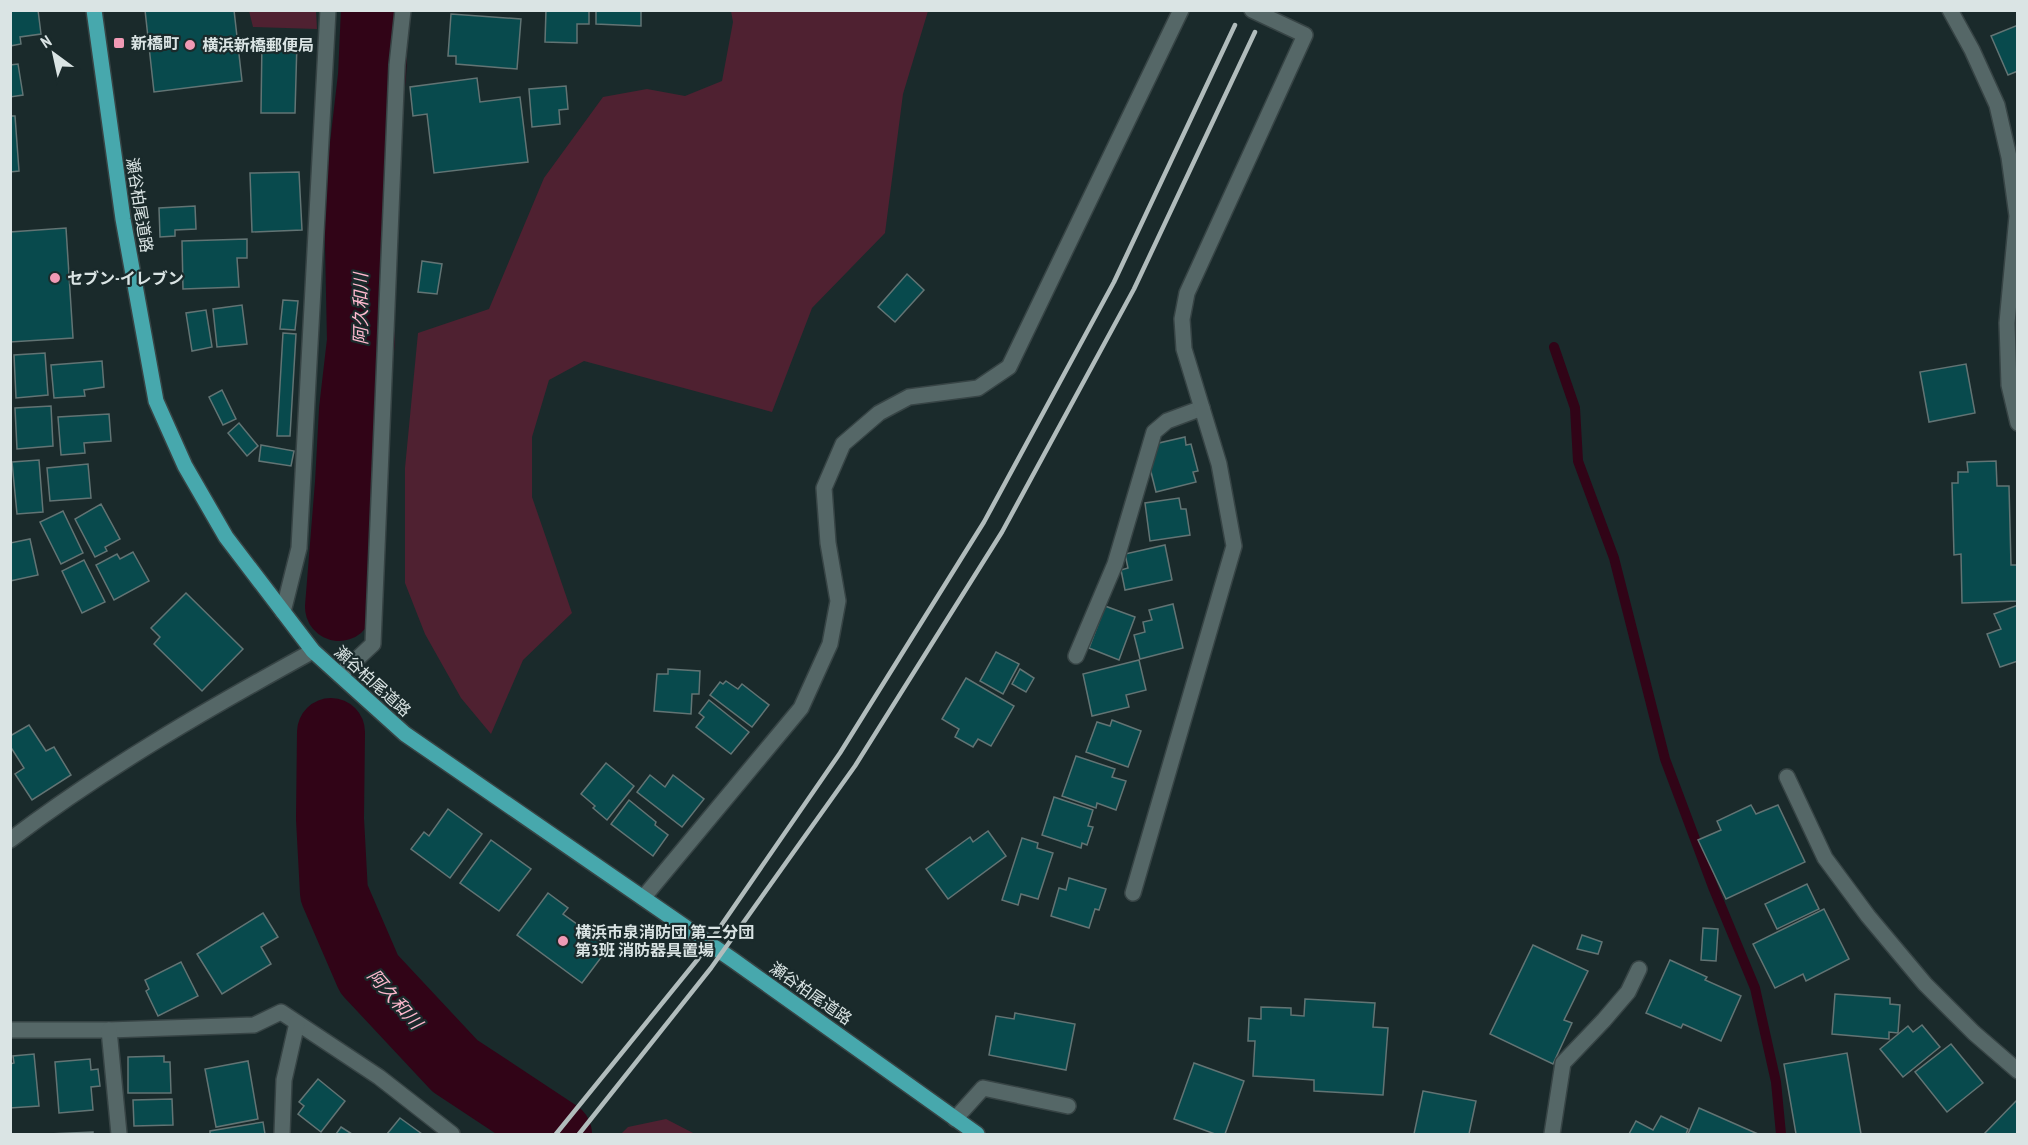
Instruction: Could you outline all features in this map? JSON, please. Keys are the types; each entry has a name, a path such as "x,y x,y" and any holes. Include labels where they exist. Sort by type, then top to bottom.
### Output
{"main road":[{"name":"瀬谷柏尾道路","path":"94,10 123,219 156,401 185,466 226,537 313,651 405,734 802,1008 977,1134"}],"street":[{"path":"283,612 299,548 328,10"},
{"path":"340,675 373,644 397,65 403,10"},
{"path":"642,898 801,708 830,644 838,601 828,543 824,488 843,444 879,413 909,397 978,388 1009,367 1181,10"},
{"path":"1133,893 1234,546 1219,464 1184,349 1182,319 1187,293 1305,35 1252,10"},
{"path":"1950,10 1972,50 1997,105 2009,157 2017,216 2007,323 2009,385 2018,423"},
{"path":"1076,656 1115,564 1154,432 1167,421 1202,408"},
{"path":"10,840 99,778 188,722 313,651"},
{"path":"1787,777 1825,858 1868,916 1925,984 1974,1033 2018,1071"},
{"path":"1552,1134 1563,1063 1628,992 1639,969"},
{"path":"10,1030 109,1030 254,1025 281,1012 379,1077 452,1134"},
{"path":"282,1134 284,1080 297,1023"},
{"path":"109,1030 119,1134"},
{"path":"955,1119 983,1088 1068,1106"}],"shaded area":[{"path":"249,11 316,11 317,29 253,27"},
{"path":"731,11 928,11 903,94 885,233 812,308 772,412 584,361 549,380 532,437 532,497 572,613 523,660 491,734 461,698 425,634 405,583 405,468 418,333 489,309 544,178 603,97 647,89 685,96 722,81 733,22"},
{"path":"666,1119 695,1134 621,1134 628,1127"}],"building":[{"path":"10,10 38,10 41,34 20,37 21,44 10,46"},
{"path":"145,10 234,10 242,81 154,92"},
{"path":"546,10 589,10 589,24 577,24 577,43 545,42"},
{"path":"596,10 641,10 641,26 596,24"},
{"path":"451,14 521,19 517,69 456,64 456,56 448,56"},
{"path":"2018,25 2018,71 2008,75 1991,36"},
{"path":"262,40 297,41 295,113 261,113"},
{"path":"18,64 23,95 10,97 10,65"},
{"path":"477,78 480,102 520,97 528,162 434,173 427,114 413,116 410,87"},
{"path":"566,86 568,109 559,110 560,124 532,127 529,89"},
{"path":"10,116 15,116 19,171 10,172"},
{"path":"299,172 302,230 252,232 250,173"},
{"path":"195,206 196,229 175,230 175,236 160,237 159,208"},
{"path":"66,228 73,338 10,342 10,232"},
{"path":"247,239 247,258 237,258 239,287 183,289 182,241"},
{"path":"422,261 442,264 437,294 418,292"},
{"path":"907,274 924,290 895,322 878,307"},
{"path":"283,300 298,301 295,330 280,329"},
{"path":"242,305 247,344 217,347 213,309"},
{"path":"206,310 212,347 192,351 186,313"},
{"path":"283,333 296,334 290,436 277,436"},
{"path":"45,353 48,395 16,398 14,355"},
{"path":"102,361 104,387 84,390 85,396 54,398 51,365"},
{"path":"1966,364 1975,413 1929,422 1920,372"},
{"path":"222,390 236,419 223,425 209,397"},
{"path":"51,406 53,446 17,449 15,408"},
{"path":"109,414 111,441 84,443 85,453 61,455 58,417"},
{"path":"239,423 258,446 247,456 228,433"},
{"path":"1185,437 1186,445 1191,444 1198,471 1193,472 1196,482 1156,492 1149,464 1159,443"},
{"path":"261,445 294,451 291,466 259,461"},
{"path":"39,460 43,512 17,514 12,462"},
{"path":"1996,461 1997,486 2009,486 2011,565 2017,565 2018,601 1962,603 1961,554 1954,555 1952,483 1958,483 1958,472 1968,472 1967,462"},
{"path":"88,464 91,498 50,501 47,468"},
{"path":"1179,498 1181,509 1186,509 1190,535 1150,541 1145,503"},
{"path":"101,504 120,539 105,547 107,551 95,557 75,519"},
{"path":"63,511 83,553 61,564 40,522"},
{"path":"30,539 38,575 10,581 10,543"},
{"path":"1165,545 1172,580 1125,590 1121,570 1128,568 1125,554"},
{"path":"133,552 149,581 114,600 96,565 117,554 120,559"},
{"path":"84,560 105,602 82,613 62,571"},
{"path":"186,593 243,649 202,691 154,644 160,637 151,628"},
{"path":"1173,604 1183,648 1140,659 1134,635 1145,632 1143,622 1152,620 1149,610"},
{"path":"2018,605 2018,661 2000,667 1987,634 2001,629 1994,614"},
{"path":"1105,606 1135,617 1119,660 1089,648"},
{"path":"996,652 1019,664 1003,694 980,681"},
{"path":"1139,660 1146,690 1126,695 1129,707 1092,716 1083,674"},
{"path":"668,669 700,671 699,694 692,694 691,714 654,711 657,674 668,674"},
{"path":"1020,669 1034,678 1026,692 1012,684"},
{"path":"966,678 1014,706 991,746 978,739 973,747 955,737 959,729 942,719"},
{"path":"726,681 738,689 742,684 769,705 752,727 710,695 720,682 723,684"},
{"path":"709,700 749,732 731,754 696,727 704,717 699,713"},
{"path":"1112,720 1141,731 1128,767 1086,752 1097,722 1110,726"},
{"path":"29,725 46,751 54,747 71,775 32,800 15,774 24,768 10,746 10,736"},
{"path":"1076,756 1115,769 1112,777 1126,781 1116,810 1097,803 1096,808 1062,796"},
{"path":"606,763 634,786 607,820 581,794"},
{"path":"650,775 665,787 673,775 704,799 682,827 637,792"},
{"path":"1054,797 1093,810 1088,826 1093,827 1087,845 1082,843 1081,848 1042,835"},
{"path":"629,800 668,835 653,856 611,824"},
{"path":"1751,805 1756,814 1778,805 1805,862 1726,899 1698,840 1721,830 1717,821"},
{"path":"448,809 482,834 450,878 411,849 424,832 429,836"},
{"path":"988,831 1006,856 948,899 926,869 970,837 973,842"},
{"path":"1022,838 1038,843 1037,848 1053,853 1038,899 1021,894 1018,905 1002,900"},
{"path":"491,840 531,869 499,911 460,883"},
{"path":"1069,878 1106,889 1099,910 1095,909 1089,928 1051,916 1059,888 1066,890"},
{"path":"1807,884 1819,909 1777,929 1765,904"},
{"name":"横浜市泉消防団 第二分団 第3班 消防器具置場","path":"548,893 568,908 563,914 609,947 582,983 517,935"},
{"path":"1824,909 1849,959 1806,981 1803,974 1775,988 1753,944"},
{"path":"263,913 278,937 261,947 271,964 222,994 197,954"},
{"path":"1703,928 1718,929 1716,961 1701,960"},
{"path":"1582,935 1602,942 1598,954 1577,949"},
{"path":"1533,945 1588,971 1564,1020 1572,1023 1553,1064 1490,1034"},
{"path":"1670,960 1707,977 1705,980 1741,996 1721,1041 1683,1024 1681,1028 1646,1013"},
{"path":"181,962 198,996 158,1016 146,991 149,989 145,980"},
{"path":"1835,994 1890,998 1890,1004 1900,1005 1898,1033 1889,1032 1889,1039 1832,1034"},
{"path":"1305,999 1375,1003 1373,1027 1388,1028 1383,1095 1314,1091 1314,1080 1253,1076 1255,1041 1248,1041 1249,1018 1261,1019 1261,1007 1291,1008 1291,1015 1304,1016"},
{"path":"1015,1013 1075,1024 1066,1070 989,1055 996,1016 1014,1019"},
{"path":"1922,1025 1940,1047 1903,1077 1880,1049 1908,1026 1913,1032"},
{"path":"1951,1044 1983,1083 1947,1112 1915,1072"},
{"path":"1847,1053 1861,1134 1796,1134 1784,1064"},
{"path":"34,1054 39,1106 10,1108 10,1064 14,1063 13,1056"},
{"path":"164,1056 164,1062 170,1062 171,1093 128,1093 128,1057"},
{"path":"90,1059 91,1070 98,1069 100,1086 91,1087 93,1110 59,1113 55,1062"},
{"path":"248,1061 258,1119 216,1127 205,1069"},
{"path":"1194,1063 1244,1081 1225,1134 1215,1134 1174,1119"},
{"path":"318,1079 345,1101 321,1132 298,1114 304,1106 299,1102"},
{"path":"1423,1091 1476,1101 1469,1134 1414,1134"},
{"path":"172,1099 173,1125 134,1126 133,1100"},
{"path":"2017,1100 2018,1134 1984,1134"},
{"path":"1699,1108 1758,1134 1688,1134"},
{"path":"1661,1116 1688,1129 1686,1134 1629,1134 1636,1121 1653,1130"},
{"path":"400,1118 422,1134 387,1134"},
{"path":"263,1122 265,1134 210,1134 210,1131"},
{"path":"341,1127 352,1134 336,1134"},
{"path":"93,1132 93,1134 48,1134"}],"waterway":[{"name":"阿久和川","path":"339,607 353,410 361,341 358,196 372,76 375,10"},
{"path":"1554,347 1575,408 1578,461 1614,558 1665,759 1713,887 1755,988 1776,1082 1781,1134"},
{"name":"阿久和川","path":"331,732 330,819 334,893 369,974 455,1066 558,1134"}],"railway":[{"path":"556,1134 698,959 840,753 984,522 1114,282 1235,25"},
{"path":"579,1134 711,968 855,766 1002,532 1134,289 1255,32"}],"place":[{"name":"新橋町","path":"119,43"},
{"name":"横浜新橋郵便局","path":"190,45"},
{"name":"セブン-イレブン","path":"55,278"},
{"name":"横浜市泉消防団 第二分団 第3班 消防器具置場","path":"563,941"}]}
